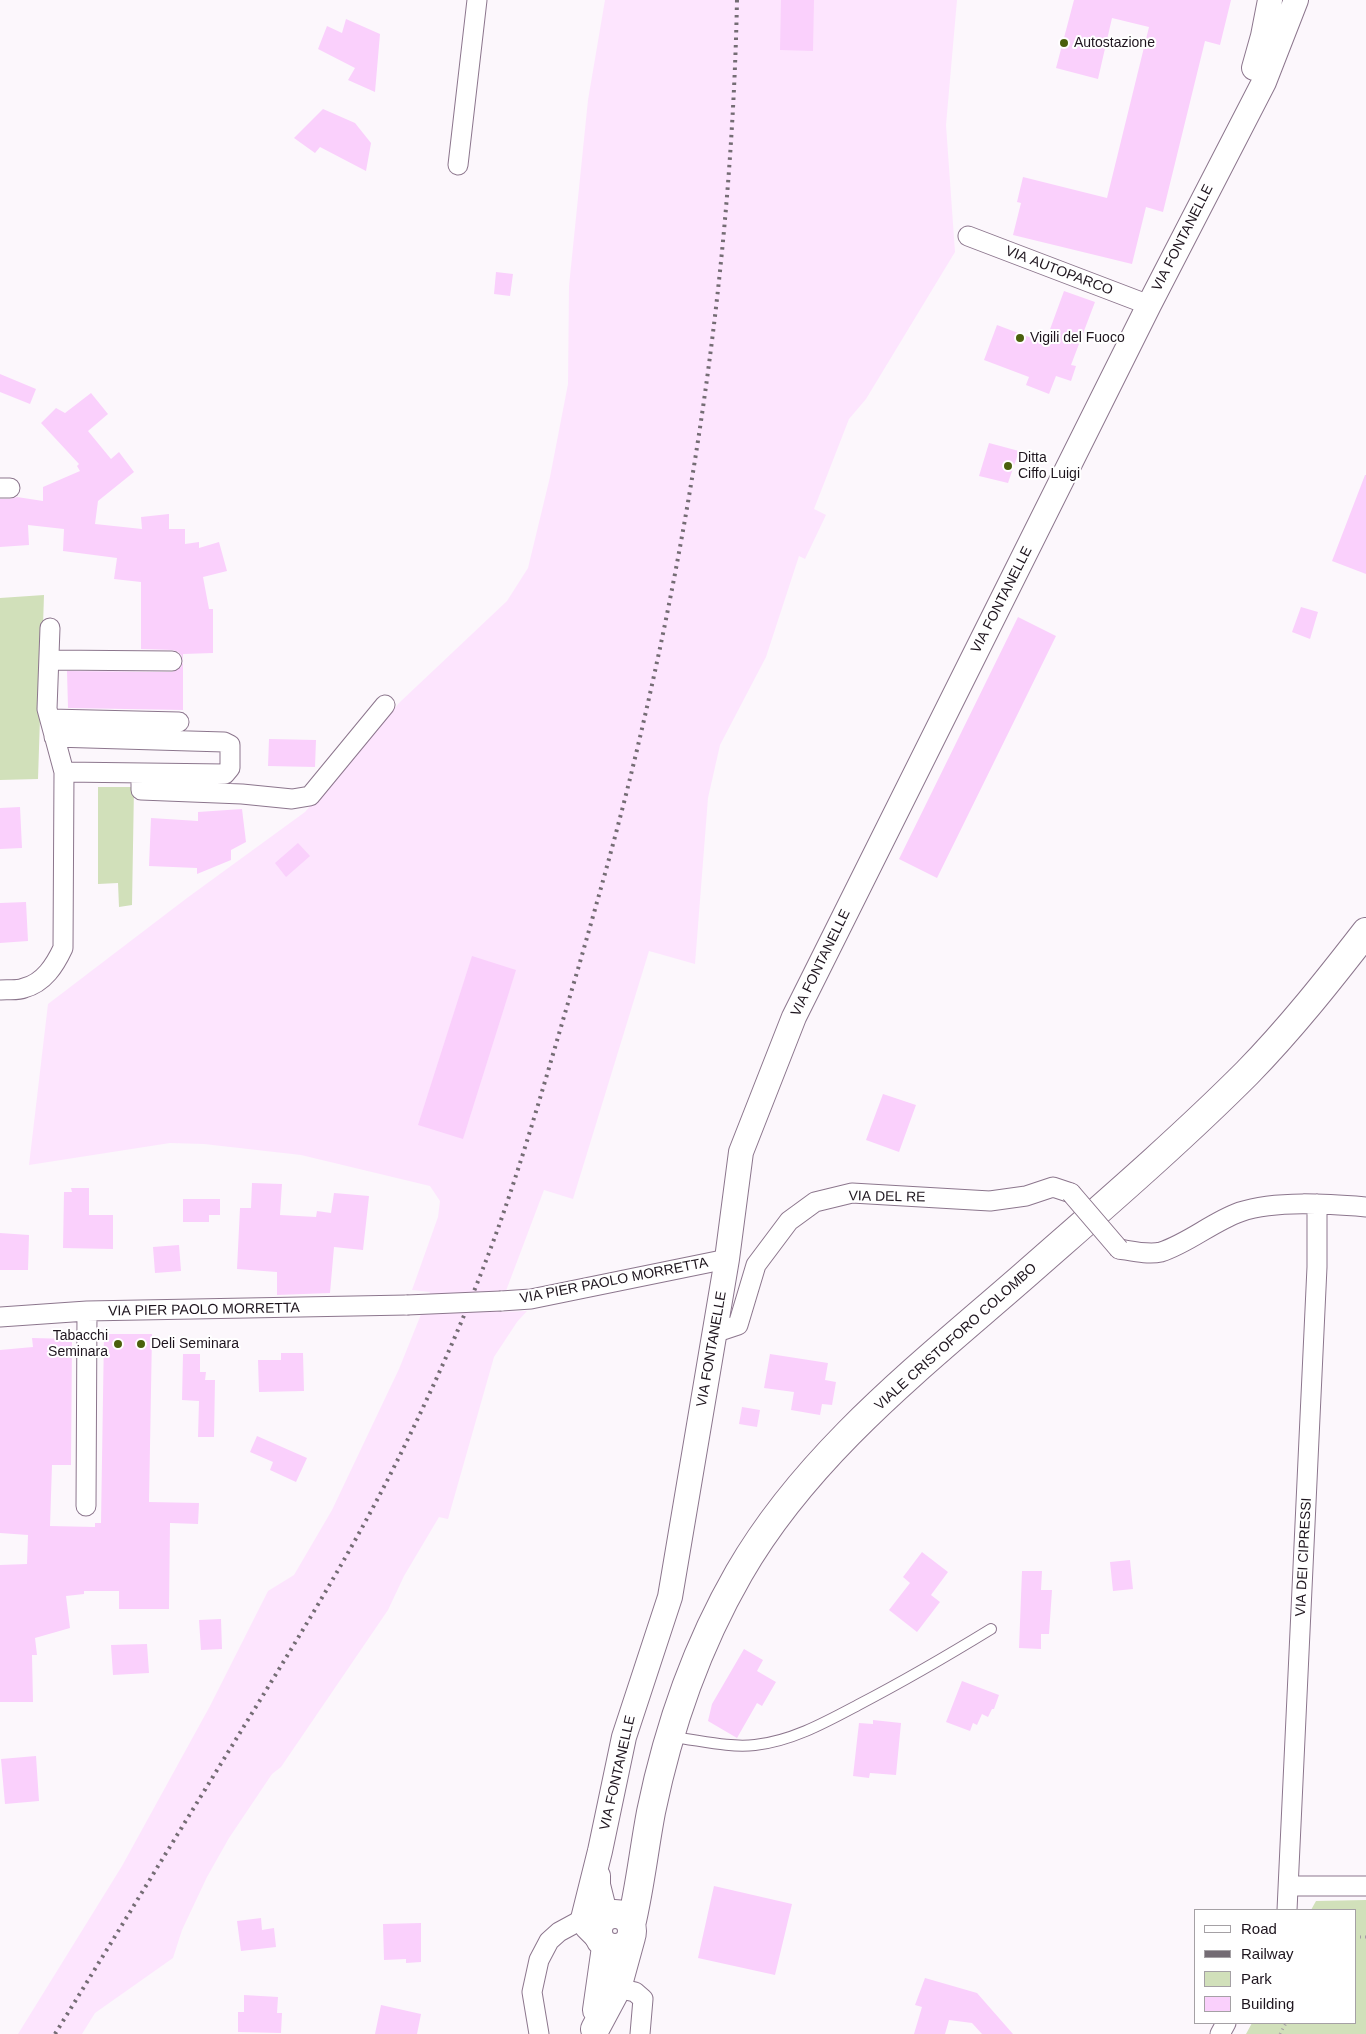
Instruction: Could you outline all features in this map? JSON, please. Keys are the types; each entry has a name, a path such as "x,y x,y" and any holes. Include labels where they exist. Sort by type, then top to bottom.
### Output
{"main road":[{"name":"VIALE CRISTOFORO COLOMBO","path":"610,1928 640,1888 652,1812 671,1736 692,1671 711,1628 740,1572 778,1514 826,1457 897,1387 1157,1160 1248,1072 1312,1002 1366,932"},
{"path":"594,2031 617,1988 610,1928"},
{"path":"594,2031 610,1928"}],"street":[{"path":"458,164 477,0"},
{"path":"1234,140 1263,36 1270,0"},
{"path":"1234,140 1264,82 1296,0"},
{"name":"VIA FONTANELLE","path":"610,1928 598,1885 600,1851 624,1737 670,1597 727,1259 741,1152 794,1017 1149,305 1234,140"},
{"name":"VIA AUTOPARCO","path":"968,236 1149,305"},
{"path":"0,990 24,989 36,983 47,974 63,948 64,772 47,709 50,628"},
{"path":"50,660 172,661"},
{"path":"141,773 141,790 242,794 292,799 310,796 385,705"},
{"path":"50,719 179,722"},
{"path":"54,737 224,742 230,745 230,768 225,774 64,772"},
{"name":"VIA DEL RE","path":"714,1333 738,1325 756,1265 789,1221 815,1202 852,1193 990,1201 1026,1196 1053,1187 1071,1193 1119,1249 1140,1253 1160,1252 1241,1212 1267,1207 1316,1204"},
{"path":"1316,1204 1366,1207"},
{"name":"VIA DEI CIPRESSI","path":"1287,1909 1317,1267 1316,1204"},
{"name":"VIA PIER PAOLO MORRETTA","path":"0,1316 87,1311 407,1305 531,1299 727,1259"},
{"path":"86,1506 87,1311"},
{"path":"1289,1886 1366,1886"},
{"path":"539,2034 532,1992 539,1960 549,1941 559,1932 610,1928"},
{"path":"617,1988 635,1992 643,1999 640,2034"}],"lane":[{"path":"671,1736 734,1745 756,1745 797,1735 910,1678 991,1629"}],"shaded area":[{"path":"605,0 957,0 946,125 955,252 866,399 849,419 814,509 826,515 805,559 799,556 766,657 720,745 708,798 695,964 649,951 573,1199 544,1190 498,1312 527,1311 517,1322 494,1357 448,1519 439,1517 404,1576 388,1610 281,1767 272,1774 229,1838 207,1877 182,1930 173,1958 95,2013 82,2034 18,2034 122,1866 210,1706 268,1591 294,1575 332,1510 399,1369 430,1292 412,1290 438,1217 440,1201 430,1186 301,1155 204,1144 170,1143 29,1165 48,1004 187,898 305,812 400,702 507,601 528,568 550,477 568,384 569,286 588,100"}],"green space":[{"path":"44,595 38,779 0,780 0,598"},
{"path":"98,787 134,787 132,905 119,907 118,883 98,884"},
{"path":"1366,1900 1366,2034 1246,2034 1251,2024 1356,2024 1356,1909 1312,1909 1316,1901"}],"building":[{"path":"781,0 814,0 813,51 780,50"},
{"path":"1074,0 1231,0 1220,45 1205,41 1163,212 1146,207 1132,264 1013,235 1021,203 1017,202 1023,177 1107,198 1149,27 1112,18 1098,79 1056,68"},
{"path":"346,19 380,34 375,92 348,80 355,68 318,49 327,26 342,33"},
{"path":"323,109 355,123 371,143 366,171 320,147 315,153 294,138"},
{"path":"496,272 513,274 510,296 494,294"},
{"path":"1064,291 1095,302 1071,365 1076,366 1071,381 1056,376 1049,394 1026,385 1029,377 984,360 997,325 1045,343"},
{"path":"0,374 36,389 30,404 0,392"},
{"path":"91,393 108,414 88,431 111,459 119,452 134,472 98,501 95,524 142,529 141,517 169,514 169,529 185,529 185,544 199,542 199,548 219,542 227,571 203,577 209,609 213,609 213,653 183,654 183,662 182,656 173,650 141,649 141,582 114,579 117,558 63,551 64,529 28,525 29,545 0,547 0,499 17,497 43,501 43,487 80,471 77,466 79,464 41,423 56,408 65,413"},
{"path":"989,443 1019,451 1008,483 979,476"},
{"path":"1366,475 1366,574 1332,561"},
{"path":"1301,607 1318,612 1310,639 1292,632"},
{"path":"1018,617 1056,636 937,878 899,859"},
{"path":"183,662 183,710 68,708 67,671 172,672 181,667"},
{"path":"269,739 316,740 315,767 268,766"},
{"path":"20,807 22,848 0,849 0,808"},
{"path":"242,809 246,842 231,850 231,860 197,874 197,868 149,866 151,818 198,821 198,812"},
{"path":"298,843 310,856 286,877 275,863"},
{"path":"26,902 28,941 0,943 0,903"},
{"path":"472,956 516,970 463,1139 418,1125"},
{"path":"883,1094 916,1105 899,1152 866,1140"},
{"path":"252,1183 282,1184 280,1215 316,1217 317,1211 331,1213 334,1193 369,1196 363,1250 334,1247 330,1293 277,1295 277,1272 237,1269 240,1208 251,1208"},
{"path":"71,1188 89,1188 89,1215 113,1215 113,1249 63,1248 64,1192 72,1192"},
{"path":"183,1199 220,1199 220,1215 209,1215 209,1222 183,1222"},
{"path":"0,1233 29,1235 28,1270 0,1270"},
{"path":"179,1245 181,1271 155,1273 153,1247"},
{"path":"104,1334 152,1334 149,1502 199,1503 198,1524 170,1523 169,1609 119,1609 119,1591 84,1591 84,1594 66,1596 70,1628 35,1638 37,1655 32,1655 33,1702 0,1702 0,1565 27,1564 28,1535 0,1533 0,1350 33,1347 32,1338 72,1339 71,1465 52,1465 50,1526 95,1527 95,1523 101,1523"},
{"path":"281,1353 303,1353 304,1391 259,1392 258,1360 281,1360"},
{"path":"183,1354 200,1354 200,1372 206,1372 205,1380 215,1380 214,1437 198,1437 199,1401 182,1400"},
{"path":"770,1354 828,1363 825,1380 836,1382 832,1405 822,1404 820,1415 791,1410 794,1392 764,1388"},
{"path":"742,1407 760,1410 757,1427 739,1424"},
{"path":"257,1436 307,1458 296,1482 270,1470 273,1462 250,1452"},
{"path":"922,1552 948,1572 931,1595 940,1602 917,1632 889,1610 910,1583 903,1577"},
{"path":"1130,1560 1133,1589 1113,1591 1110,1562"},
{"path":"1022,1571 1042,1571 1041,1590 1052,1590 1049,1634 1041,1634 1041,1649 1019,1648"},
{"path":"221,1619 222,1649 201,1650 199,1620"},
{"path":"147,1644 149,1673 113,1675 111,1645"},
{"path":"744,1649 763,1660 757,1671 776,1682 762,1706 757,1703 737,1738 708,1721 712,1704"},
{"path":"962,1681 999,1695 994,1709 992,1709 988,1717 982,1714 977,1725 973,1723 970,1731 946,1722"},
{"path":"873,1720 901,1723 896,1775 870,1773 869,1778 853,1776 859,1723 873,1724"},
{"path":"36,1756 39,1801 5,1804 1,1759"},
{"path":"714,1886 792,1904 775,1975 698,1958"},
{"path":"261,1918 262,1930 274,1928 276,1947 241,1951 237,1921"},
{"path":"421,1923 421,1962 406,1963 406,1959 384,1960 383,1924"},
{"path":"925,1978 977,1993 1013,2034 982,2034 972,2023 949,2020 945,2034 914,2034 922,2007 915,2005"},
{"path":"244,1995 278,1997 277,2013 282,2013 281,2033 238,2032 238,2012 244,2012"},
{"path":"381,2005 421,2014 417,2034 375,2034"}],"railway":[{"path":"55,2034 302,1631 384,1488 455,1337 479,1279 512,1189 615,838 635,758 676,571 707,382 718,287 734,96 737,0"}],"place":[{"name":"Autostazione","path":"1064,43"},
{"name":"Vigili del Fuoco","path":"1020,338"},
{"name":"Ditta Ciffo Luigi","path":"1008,466"},
{"name":"Tabacchi Seminara","path":"118,1344"},
{"name":"Deli Seminara","path":"141,1344"}]}
